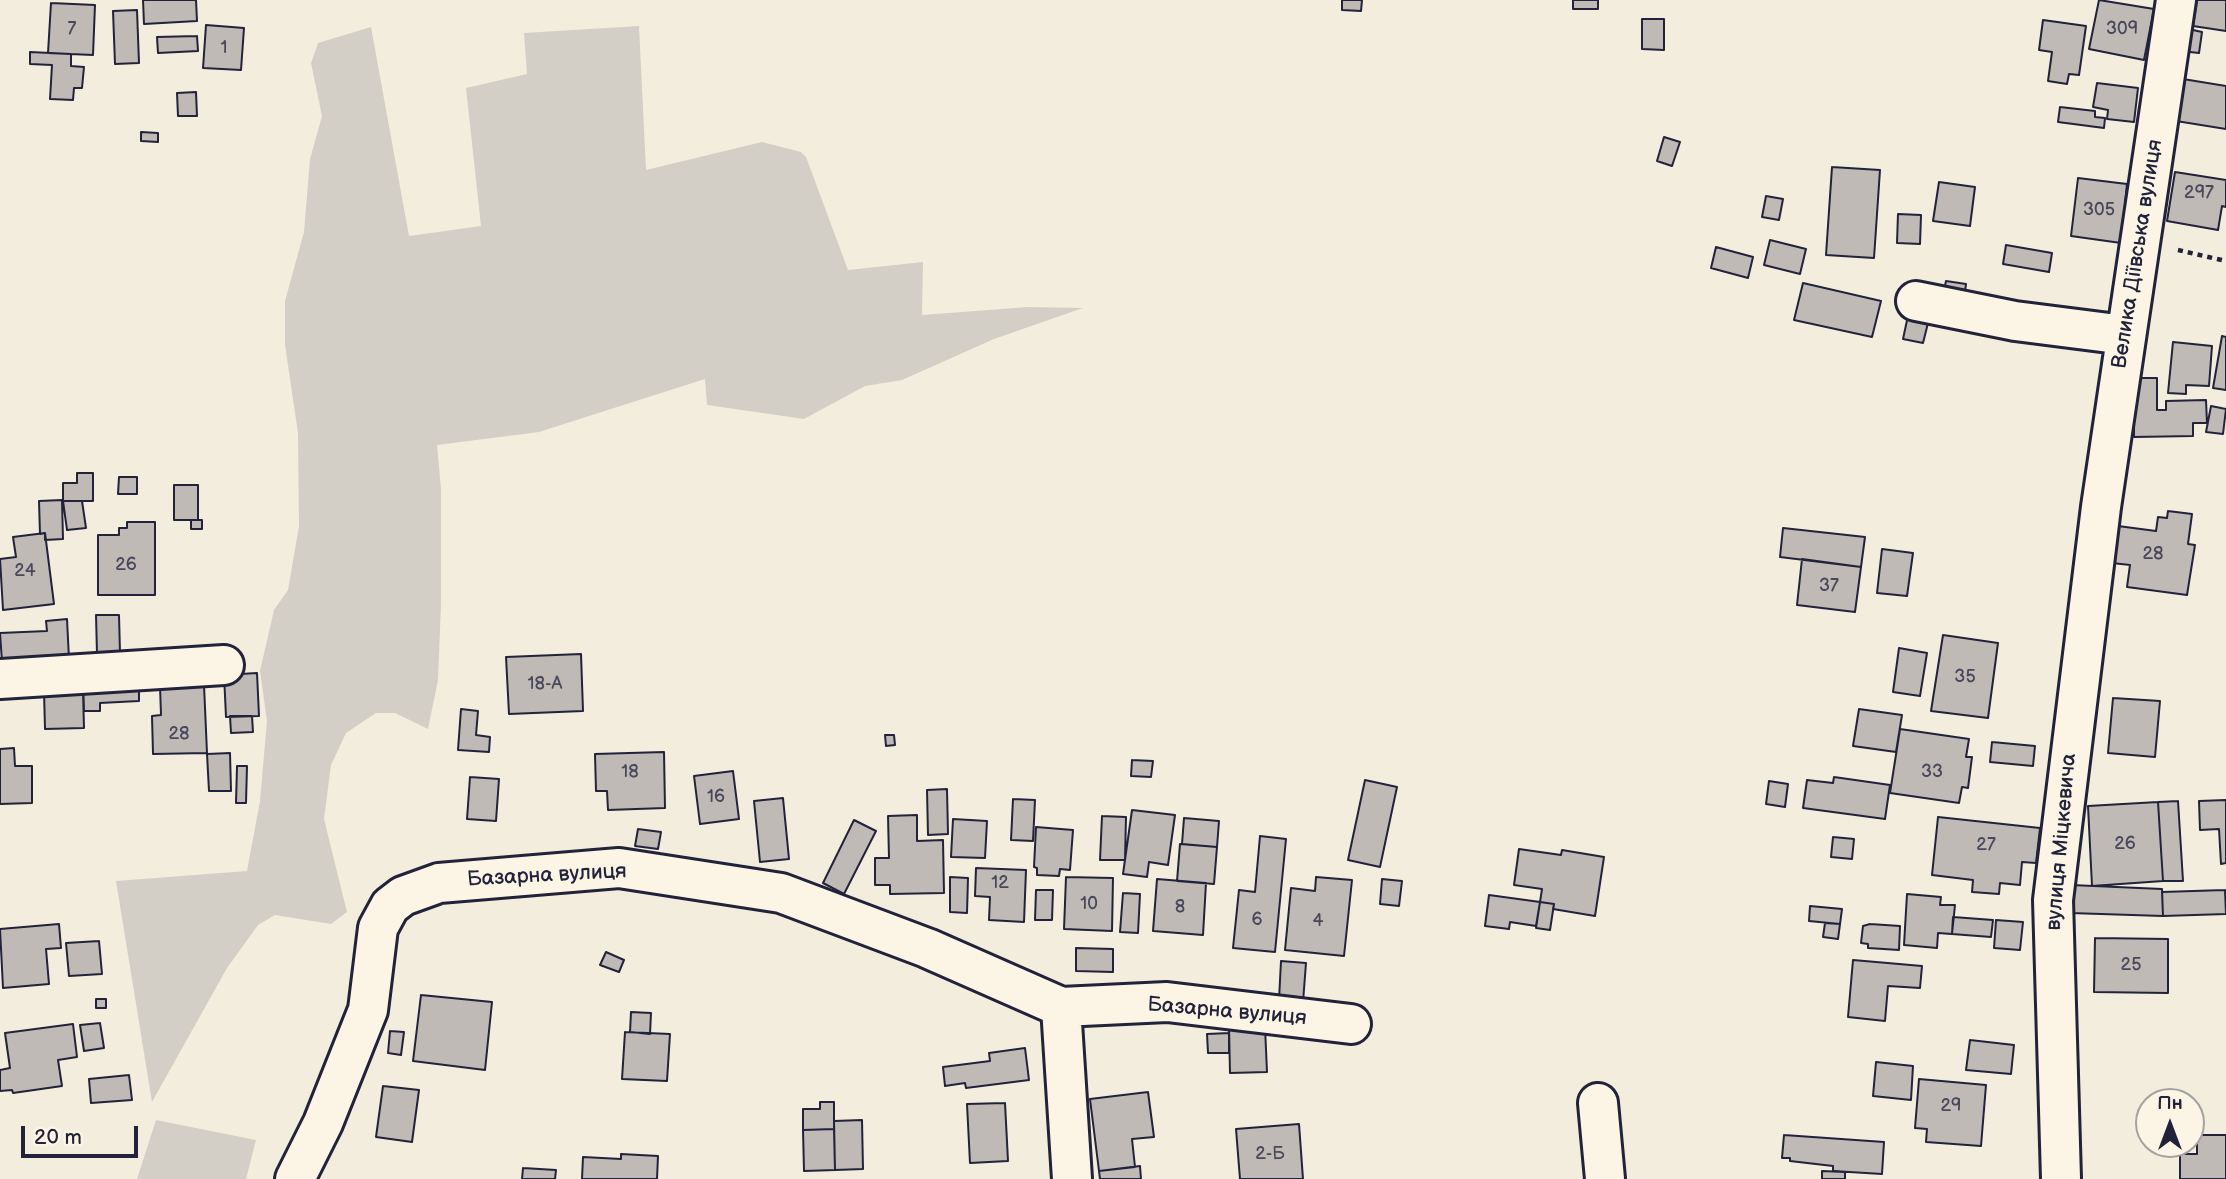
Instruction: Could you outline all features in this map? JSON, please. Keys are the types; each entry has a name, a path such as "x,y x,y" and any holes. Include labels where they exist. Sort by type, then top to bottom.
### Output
{"street":[{"name":"Велика Діївська вулиця","path":"2102,507 2176,0"},
{"path":"1916,302 2015,321 2125,335"},
{"name":"вулиця Міцкевича","path":"2061,1179 2053,900 2102,507"},
{"path":"0,679 224,665"},
{"name":"Базарна вулиця","path":"295,1179 323,1123 368,1010 378,928 390,906 403,896 439,883 619,868 780,893 927,948 1061,1007 1167,1002 1351,1024"},
{"path":"1061,1007 1072,1179"},
{"path":"1598,1103 1605,1179"}],"path":[{"path":"2140,241 2226,261"}],"shaded area":[{"path":"639,26 646,170 762,142 801,152 806,157 848,270 923,262 922,315 1028,307 1083,308 994,339 902,380 865,386 804,419 707,405 705,379 539,432 437,445 441,489 441,604 438,680 428,729 395,713 376,713 346,733 331,765 324,819 347,912 331,924 275,915 258,925 227,968 152,1102 116,881 247,871 260,801 267,721 260,671 274,610 288,590 299,526 298,433 285,345 285,301 304,232 310,159 322,116 311,63 318,43 371,27 409,236 481,226 466,88 527,74 524,33"},
{"path":"156,1120 256,1140 246,1179 137,1179"}],"building":[{"path":"143,0 196,0 197,21 144,24"},
{"path":"1342,0 1362,0 1361,11 1342,10"},
{"path":"1573,0 1598,0 1598,9 1573,9"},
{"path":"2099,0 2154,9 2144,60 2089,49"},
{"path":"2197,0 2226,0 2226,31 2193,26"},
{"path":"51,3 95,5 93,55 48,53"},
{"path":"137,10 139,63 115,64 113,11"},
{"path":"1642,19 1664,19 1664,50 1642,49"},
{"path":"2043,20 2086,26 2079,75 2069,74 2067,84 2048,81 2052,52 2039,50"},
{"path":"206,25 244,28 241,70 203,68"},
{"path":"2184,28 2202,32 2199,53 2181,51"},
{"path":"197,36 198,51 158,53 157,37"},
{"path":"30,52 71,54 71,66 84,67 82,88 74,88 73,100 50,99 52,65 30,64"},
{"path":"2183,79 2226,86 2226,129 2176,121"},
{"path":"2097,83 2138,88 2134,122 2107,119 2108,110 2093,107"},
{"path":"196,92 197,116 178,116 177,93"},
{"path":"2060,107 2095,111 2095,117 2105,118 2104,128 2058,122"},
{"path":"141,132 158,133 158,142 141,141"},
{"path":"1664,137 1680,142 1672,166 1657,161"},
{"path":"1832,167 1880,170 1874,258 1826,255"},
{"path":"2175,172 2226,180 2226,207 2222,206 2218,230 2167,221"},
{"path":"2078,178 2127,184 2121,243 2071,236"},
{"path":"1939,182 1975,187 1970,226 1933,221"},
{"path":"1766,196 1783,199 1779,220 1762,217"},
{"path":"1898,214 1921,215 1920,244 1897,243"},
{"path":"1770,240 1806,249 1800,274 1764,265"},
{"path":"2006,245 2052,253 2049,272 2003,264"},
{"path":"1716,247 1753,257 1748,278 1711,268"},
{"path":"1946,281 1966,284 1964,299 1943,295"},
{"path":"1803,283 1881,301 1872,337 1794,320"},
{"path":"1909,311 1930,315 1923,343 1903,339"},
{"path":"2222,336 2226,337 2226,390 2213,388"},
{"path":"2173,342 2212,346 2209,386 2186,385 2186,394 2168,393"},
{"path":"2134,378 2157,378 2157,410 2166,410 2166,401 2206,400 2207,423 2193,423 2193,436 2134,437"},
{"path":"2211,406 2226,409 2223,434 2206,432"},
{"path":"77,473 93,473 93,501 63,501 63,483 77,483"},
{"path":"119,477 137,477 137,494 118,494"},
{"path":"174,485 198,485 198,520 174,520"},
{"path":"62,500 63,539 45,540 45,533 40,534 39,501"},
{"path":"63,501 82,501 86,528 67,530"},
{"path":"2168,511 2192,514 2188,544 2195,545 2187,595 2127,587 2130,565 2112,563 2118,526 2156,531 2158,517 2167,518"},
{"path":"191,520 202,520 202,529 191,529"},
{"path":"127,522 155,522 155,595 98,595 98,535 119,535 119,528 127,528"},
{"path":"1783,528 1865,537 1861,567 1780,557"},
{"path":"45,533 54,604 3,610 0,559 16,557 13,537"},
{"path":"1882,549 1913,553 1907,596 1877,593"},
{"path":"1802,559 1861,567 1855,612 1797,605"},
{"path":"96,615 119,615 120,653 97,654"},
{"path":"67,619 69,659 2,662 0,633 47,631 46,621"},
{"path":"1943,635 1998,643 1988,718 1931,711"},
{"path":"1899,648 1927,653 1920,696 1893,692"},
{"path":"581,654 583,711 509,714 506,657"},
{"path":"257,673 259,716 226,717 224,675"},
{"path":"139,680 139,701 100,703 100,711 84,711 83,681"},
{"path":"204,685 207,753 153,754 152,716 161,715 160,686"},
{"path":"83,690 84,728 45,729 44,691"},
{"path":"2113,698 2160,701 2155,757 2108,753"},
{"path":"461,709 478,711 476,735 490,737 489,752 458,750"},
{"path":"1859,709 1902,715 1896,752 1853,746"},
{"path":"230,716 252,716 253,732 231,733"},
{"path":"1900,729 1969,739 1966,757 1972,757 1968,788 1962,787 1959,803 1890,793"},
{"path":"885,735 894,735 895,745 886,746"},
{"path":"1992,742 2035,746 2033,766 1990,762"},
{"path":"14,748 15,766 32,766 32,803 0,804 0,749"},
{"path":"664,752 665,808 608,810 607,791 596,791 595,754"},
{"path":"230,753 231,791 209,791 207,754"},
{"path":"1132,760 1153,761 1151,777 1131,776"},
{"path":"237,766 247,766 246,803 236,803"},
{"path":"733,771 739,819 700,824 694,776"},
{"path":"470,777 499,779 496,821 467,819"},
{"path":"1834,777 1890,785 1885,819 1803,808 1807,780 1833,783"},
{"path":"1365,780 1397,787 1380,867 1348,860"},
{"path":"1769,781 1788,784 1785,807 1766,804"},
{"path":"947,789 948,834 928,835 927,790"},
{"path":"783,798 789,859 760,862 754,801"},
{"path":"1013,799 1035,800 1033,841 1011,840"},
{"path":"2226,800 2226,863 2221,864 2219,829 2200,830 2199,801"},
{"path":"2178,801 2183,881 2163,881 2158,802"},
{"path":"2158,802 2163,881 2092,886 2088,806"},
{"path":"1132,810 1175,815 1168,865 1149,862 1147,877 1123,874"},
{"path":"917,815 917,841 943,840 944,893 890,894 890,885 875,885 875,858 889,858 888,816"},
{"path":"1102,816 1126,817 1125,860 1100,860"},
{"path":"1938,817 2040,828 2036,863 2022,862 2020,885 2000,883 1999,894 1972,892 1973,880 1932,875"},
{"path":"1184,818 1219,821 1217,847 1182,844"},
{"path":"953,819 987,821 985,858 951,857"},
{"path":"854,820 876,831 844,894 823,883"},
{"path":"1036,827 1073,830 1070,870 1060,869 1059,876 1037,875 1037,868 1034,867"},
{"path":"638,829 661,832 658,849 635,846"},
{"path":"1260,836 1286,839 1275,952 1233,948 1239,890 1255,892"},
{"path":"1833,837 1854,839 1852,859 1831,857"},
{"path":"1180,844 1217,847 1214,884 1177,881"},
{"path":"1519,849 1561,855 1562,850 1604,857 1595,916 1553,909 1554,904 1540,902 1542,889 1514,885"},
{"path":"976,868 1026,870 1024,922 989,920 990,897 975,896"},
{"path":"950,877 968,878 967,913 950,912"},
{"path":"1066,877 1113,878 1112,931 1064,929"},
{"path":"1316,877 1352,880 1344,956 1285,950 1291,888 1315,891"},
{"path":"1157,879 1206,883 1203,935 1153,931"},
{"path":"1382,879 1402,881 1399,906 1380,904"},
{"path":"2071,885 2162,889 2163,916 2070,913"},
{"path":"1036,890 1053,890 1052,920 1035,920"},
{"path":"2225,890 2226,914 2163,916 2162,892"},
{"path":"1123,893 1140,894 1138,933 1120,932"},
{"path":"1907,894 1941,897 1940,905 1955,905 1952,934 1938,933 1937,948 1904,945"},
{"path":"1489,895 1540,902 1536,926 1510,922 1509,929 1485,926"},
{"path":"1540,902 1554,904 1550,930 1536,928"},
{"path":"1810,906 1842,909 1840,924 1809,921"},
{"path":"1953,917 1993,920 1991,937 1952,934"},
{"path":"1996,920 2023,922 2020,950 1994,948"},
{"path":"1825,923 1840,924 1838,939 1823,937"},
{"path":"59,924 61,948 46,949 49,984 3,988 0,929"},
{"path":"1863,926 1900,926 1899,950 1868,948 1868,944 1861,943"},
{"path":"2095,938 2168,939 2168,993 2094,992"},
{"path":"99,941 102,974 69,976 66,943"},
{"path":"1076,948 1113,949 1113,972 1076,971"},
{"path":"606,952 624,960 619,972 600,965"},
{"path":"1853,960 1922,966 1920,988 1888,986 1885,1021 1848,1017"},
{"path":"1281,961 1306,963 1303,1002 1279,1000"},
{"path":"421,995 492,1002 485,1070 413,1061"},
{"path":"96,999 106,999 106,1008 96,1008"},
{"path":"631,1012 651,1013 650,1034 630,1032"},
{"path":"100,1023 104,1048 84,1051 80,1025"},
{"path":"73,1024 77,1057 58,1060 62,1086 13,1093 12,1090 0,1091 0,1070 10,1068 5,1033"},
{"path":"1229,1027 1265,1027 1267,1072 1230,1073"},
{"path":"390,1031 404,1032 401,1055 388,1053"},
{"path":"625,1032 670,1034 667,1081 622,1079"},
{"path":"1229,1033 1229,1053 1208,1053 1207,1034"},
{"path":"1970,1040 2014,1045 2011,1074 1966,1070"},
{"path":"1025,1048 1029,1080 966,1088 965,1083 945,1086 943,1067 990,1061 989,1053"},
{"path":"1876,1062 1913,1066 1911,1100 1873,1096"},
{"path":"129,1075 132,1100 91,1103 89,1079"},
{"path":"1919,1079 1986,1085 1981,1146 1926,1142 1927,1129 1915,1128"},
{"path":"383,1086 419,1090 412,1142 376,1137"},
{"path":"1148,1092 1154,1137 1132,1139 1135,1167 1099,1171 1090,1099"},
{"path":"820,1102 834,1102 834,1129 803,1130 803,1109 820,1109"},
{"path":"1005,1103 1008,1161 970,1163 967,1104"},
{"path":"862,1120 863,1169 835,1170 834,1121"},
{"path":"1299,1124 1303,1179 1240,1179 1236,1129"},
{"path":"834,1129 835,1170 804,1171 803,1130"},
{"path":"1784,1135 1884,1142 1882,1174 1833,1171 1833,1166 1782,1158"},
{"path":"2205,1135 2226,1135 2226,1179 2180,1179 2180,1158 2205,1158"},
{"path":"621,1154 658,1156 657,1179 582,1179 583,1157 621,1159"},
{"path":"1140,1166 1141,1179 1100,1179 1099,1171"},
{"path":"523,1168 556,1170 555,1179 522,1179"},
{"path":"1822,1171 1845,1172 1845,1179 1822,1179"}]}
